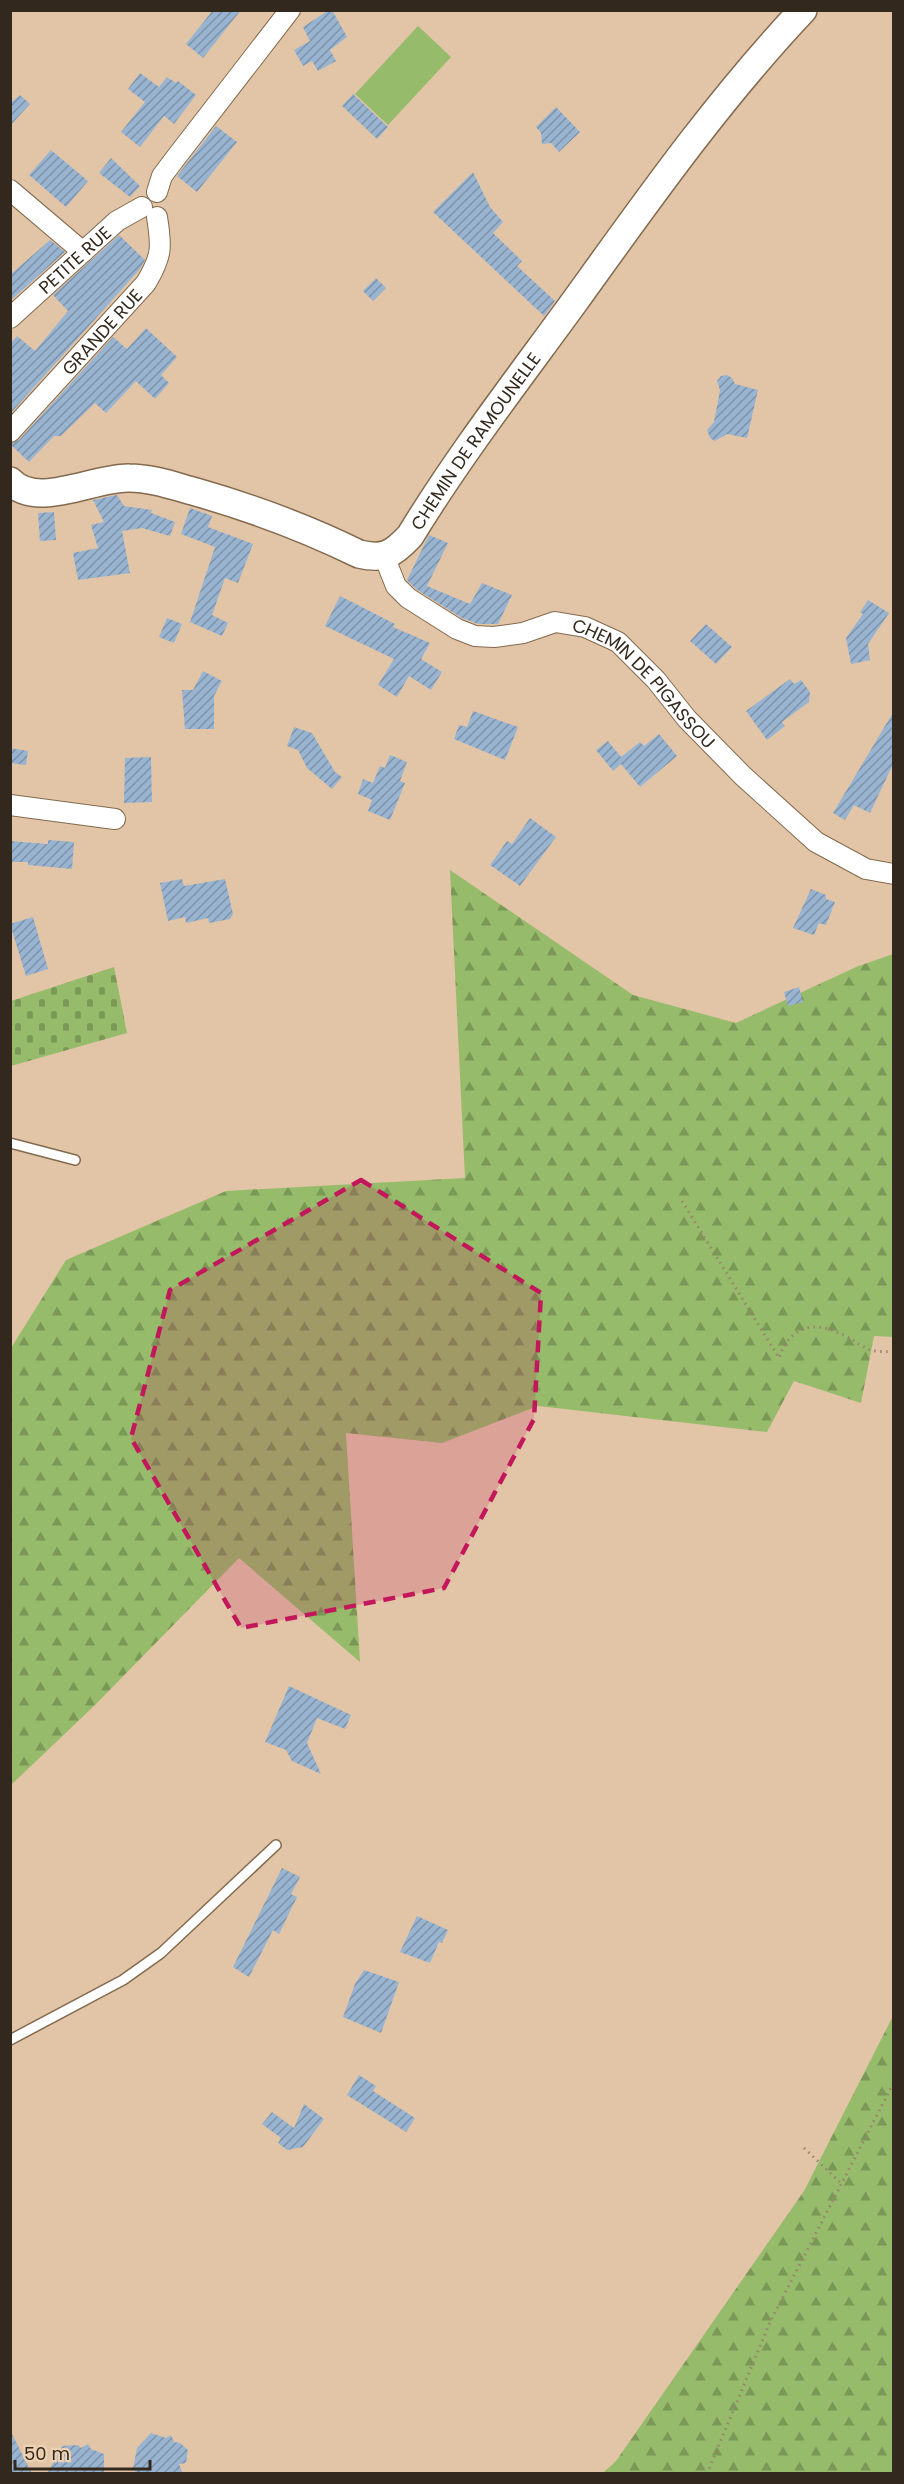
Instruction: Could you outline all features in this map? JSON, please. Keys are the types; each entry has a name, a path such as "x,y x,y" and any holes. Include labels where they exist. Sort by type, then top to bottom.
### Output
{"street":[{"name":"GRANDE RUE","path":"149,212 162,215 167,207 165,197 157,192 162,176 290,10"},
{"name":"CHEMIN DE RAMOUNELLE","path":"384,556 399,548 410,536 504,398 655,189 802,10"},
{"path":"10,190 83,252"},
{"name":"GRANDE RUE","path":"10,432 146,283 158,263 161,246 149,212"},
{"name":"PETITE RUE","path":"10,318 117,221 149,212"},
{"path":"10,481 16,487 31,493 46,494 108,478 152,480 251,508 359,554 375,558 384,556"},
{"name":"CHEMIN DE PIGASSOU","path":"384,556 396,586 408,598 457,629 475,636 494,638 523,633 555,622 585,627 618,642 656,680 687,719 743,776 816,842 867,869 894,874"},
{"path":"10,805 115,819"}],"lane":[{"path":"10,1143 75,1160"},
{"path":"10,2040 123,1980 161,1953 276,1845"}],"path":[{"path":"682,1201 779,1358 783,1343 795,1333 808,1327 836,1331 870,1350 894,1351"},
{"path":"707,2474 770,2322 894,2082"},
{"path":"804,2148 841,2183"}],"highlighted area":[{"path":"361,1180 541,1293 534,1419 444,1588 241,1628 131,1438 170,1290"}],"green space":[{"path":"418,26 451,57 388,125 355,94"},
{"path":"450,870 633,995 736,1023 856,967 893,954 893,1337 874,1336 861,1403 794,1381 767,1432 538,1406 442,1443 346,1433 360,1662 239,1558 94,1706 11,1785 11,1348 66,1260 226,1191 465,1178"},
{"path":"114,967 127,1033 11,1066 11,1001"},
{"path":"893,2016 893,2473 603,2473 616,2461 804,2191"}],"building":[{"path":"213,10 241,10 203,58 186,44"},
{"path":"332,10 347,37 330,50 336,61 318,71 312,61 303,66 294,50 310,41 303,27"},
{"path":"140,73 159,87 167,77 176,83 178,81 196,95 174,124 164,116 140,147 121,132 145,102 128,89"},
{"path":"353,94 388,127 377,139 342,106"},
{"path":"20,95 30,104 10,126 10,103"},
{"path":"556,107 580,132 559,152 551,143 542,144 541,133 536,127"},
{"path":"216,126 237,142 197,192 177,176"},
{"path":"51,150 88,181 66,207 29,175"},
{"path":"111,158 140,186 130,197 99,173"},
{"path":"473,172 490,207 503,222 493,233 522,261 517,266 555,301 544,316 433,212"},
{"path":"119,235 145,260 140,269 10,414 10,344 17,336 35,351 68,311 53,295"},
{"path":"50,240 65,252 10,301 10,275"},
{"path":"376,278 386,288 373,301 363,291"},
{"path":"146,328 177,357 161,375 169,383 155,399 136,381 106,413 95,403 61,436 54,436 29,462 10,444 19,440 113,337 127,349"},
{"path":"727,375 735,384 758,390 747,438 727,434 715,441 710,438 707,430 714,422 720,390 717,381 721,376"},
{"path":"117,495 124,506 152,510 151,513 175,522 170,536 142,528 122,531 130,573 78,580 73,553 98,548 91,525 104,522 93,500"},
{"path":"190,508 212,516 208,527 253,544 238,583 225,578 212,615 228,623 222,636 190,622 215,547 181,534"},
{"path":"54,512 56,540 40,541 38,513"},
{"path":"429,535 448,543 427,586 470,604 482,583 512,595 498,624 478,624 462,618 416,589 407,580"},
{"path":"340,596 395,624 393,627 430,643 421,659 442,672 431,690 409,676 397,697 378,685 394,659 325,626"},
{"path":"868,600 889,613 868,644 870,660 851,664 846,638 863,614 860,612"},
{"path":"167,618 182,624 174,643 159,637"},
{"path":"706,624 732,647 716,664 690,641"},
{"path":"203,671 222,681 214,696 214,729 185,729 182,690 193,690"},
{"path":"790,679 794,684 801,680 810,692 809,702 782,722 785,726 767,740 746,711"},
{"path":"473,711 518,727 505,760 454,739 459,725 467,727"},
{"path":"894,711 894,762 870,813 854,805 845,820 833,813"},
{"path":"294,727 312,733 335,772 342,777 332,789 307,768 298,750 287,746"},
{"path":"659,734 677,756 640,787 621,764 613,771 596,750 608,741 621,757 640,742 644,746"},
{"path":"10,748 28,751 26,765 10,763"},
{"path":"390,755 407,762 400,781 405,783 390,820 368,811 372,800 358,794 363,779 373,783 380,766 385,768"},
{"path":"151,757 152,802 124,803 125,758"},
{"path":"530,818 556,837 520,886 490,865 507,841 512,844"},
{"path":"48,840 74,842 72,869 28,865 28,862 10,862 10,841 48,844"},
{"path":"182,879 184,886 225,879 233,914 230,919 209,923 208,918 186,923 185,917 168,921 160,883"},
{"path":"811,889 826,895 826,899 835,902 826,925 819,923 814,935 793,928"},
{"path":"33,917 48,969 26,976 10,924"},
{"path":"799,987 803,1002 788,1006 784,992"},
{"path":"289,1686 351,1715 345,1729 317,1718 307,1743 321,1774 292,1761 286,1750 265,1742"},
{"path":"282,1868 300,1877 291,1894 297,1897 279,1934 273,1930 249,1977 233,1967"},
{"path":"417,1916 448,1930 442,1943 439,1942 430,1963 400,1952"},
{"path":"364,1970 399,1982 381,2033 343,2017 355,1984"},
{"path":"359,2075 376,2086 373,2091 415,2118 406,2132 347,2095"},
{"path":"304,2104 324,2119 303,2147 287,2150 278,2143 281,2138 262,2124 272,2112 294,2128"},
{"path":"10,2430 32,2474 10,2474"},
{"path":"151,2433 166,2438 171,2435 174,2442 180,2443 188,2450 186,2463 179,2464 183,2474 138,2474 133,2469 137,2448"},
{"path":"88,2444 91,2449 104,2454 104,2474 47,2474 62,2446 78,2445 81,2448"}]}
